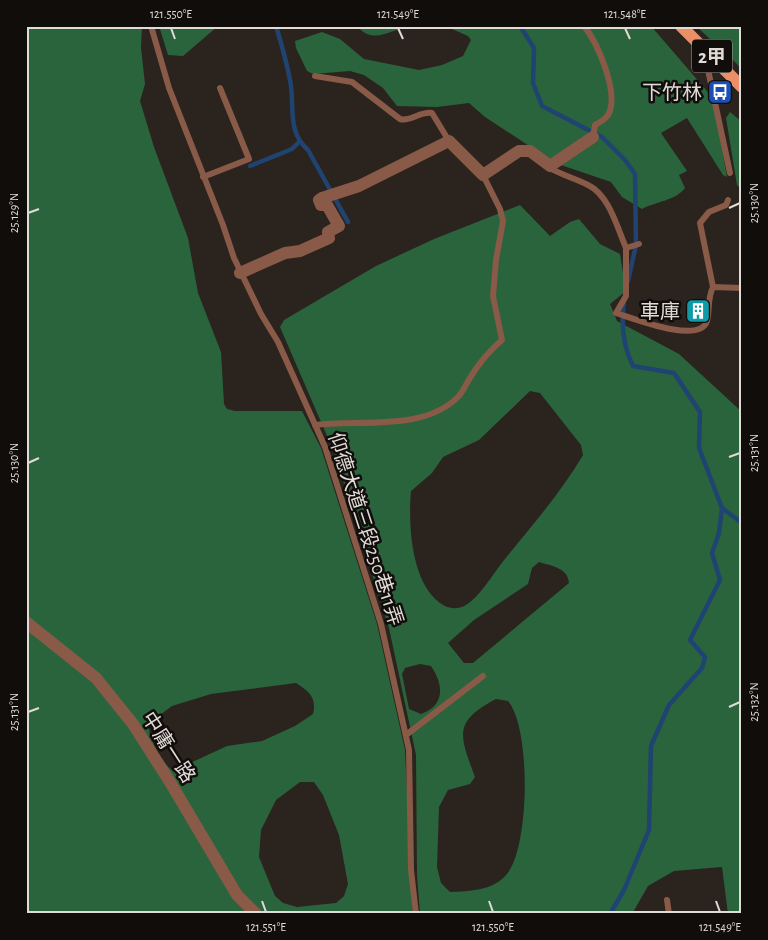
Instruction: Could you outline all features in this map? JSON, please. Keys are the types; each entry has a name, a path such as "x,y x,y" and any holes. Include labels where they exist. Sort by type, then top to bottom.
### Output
{"main road":[{"name":"2甲","path":"681,26 742,87"}],"street":[{"path":"240,273 285,253 300,251 329,238 328,232 339,226 327,205 321,205 318,200 358,186 449,141 483,176 519,151 530,151 550,166 594,131"},
{"name":"中庸一路","path":"26,622 96,678 132,724 170,782 237,895 256,914"}],"lane":[{"name":"仰德大道三段250巷11弄","path":"151,26 169,88 223,224 240,273 278,342 325,446 381,624 409,750 411,870 416,914"},
{"path":"584,26 606,72 612,97 608,116 594,131"},
{"path":"703,48 730,172"},
{"path":"315,76 352,82 400,119 404,120 424,113 432,113 449,141"},
{"path":"203,177 249,159 220,88"},
{"path":"530,151 546,166 564,176 589,185 599,192 628,247 626,296 616,313 661,328 696,330 702,328 707,322 709,294 713,287 700,223 703,216 726,205 728,200"},
{"path":"315,425 345,422 381,424 410,420 435,412 450,404 459,395 490,350 502,340 493,296 496,260 503,221 500,209 483,176"},
{"path":"628,247 639,244"},
{"path":"713,287 742,288"},
{"path":"406,736 483,676"},
{"path":"667,900 668,914"}],"green space":[{"path":"26,26 142,26 141,48 145,84 140,101 154,147 188,238 198,293 221,352 224,404 227,409 235,411 302,411 321,448 377,624 405,750 413,914 26,914","holes":["296,683 305,689 313,699 313,714 295,726 262,741 227,746 173,771 164,762 153,743 148,724 172,706 211,694","300,782 314,782 323,795 339,835 348,884 344,896 336,903 297,907 283,903 275,896 259,857 261,830 276,800"]},
{"path":"159,26 218,26 183,56 168,55"},
{"path":"357,26 411,26 376,36 363,32"},
{"path":"445,26 651,26 713,98 727,177 723,175 687,118 661,133 687,171 679,175 685,188 676,196 642,209 622,197 611,182 555,163 485,117 469,103 437,107 397,106 383,88 364,75 350,71 313,74 307,71 296,48 295,41 322,32 340,39 364,59 419,70 442,65 463,56 471,40 468,36"},
{"path":"696,26 742,26 742,70 736,63"},
{"path":"730,112 742,122 742,190 737,185 726,118"},
{"path":"520,205 550,236 570,222 579,219 600,244 620,254 626,291 610,304 617,321 679,354 742,412 742,914 728,914 722,867 674,871 648,886 632,914 420,914 417,875 416,755 389,628 334,452 280,327 284,320 376,266 434,239","holes":["530,391 540,393 581,445 583,455 554,497 481,592 464,606 450,608 434,597 425,585 419,571 411,538 411,491 432,473 443,457 479,440","539,562 554,566 566,574 569,583 473,663 464,663 448,643 474,620 528,584 532,568","420,664 431,666 438,680 440,687 438,700 435,706 421,714 409,709 402,674 405,668","496,699 508,701 516,715 521,735 525,787 520,839 515,860 501,880 481,889 450,892 441,883 437,867 439,807 448,790 470,784 475,777 463,740 463,731 472,715"]}],"waterway":[{"path":"276,26 290,78 293,121 297,136 308,150 348,222"},
{"path":"520,26 534,48 533,83 542,106 602,137 625,160 635,174 636,245 628,281"},
{"path":"250,166 292,149 299,142"},
{"path":"624,301 624,334 633,366 674,373 700,412 699,448 722,508 742,523"},
{"path":"610,914 624,890 649,830 651,746 669,705 702,668 705,657 690,640 720,580 712,553 719,533 722,508"}],"place":[{"name":"下竹林","path":"720,92"},
{"name":"車庫","path":"698,311"}]}
